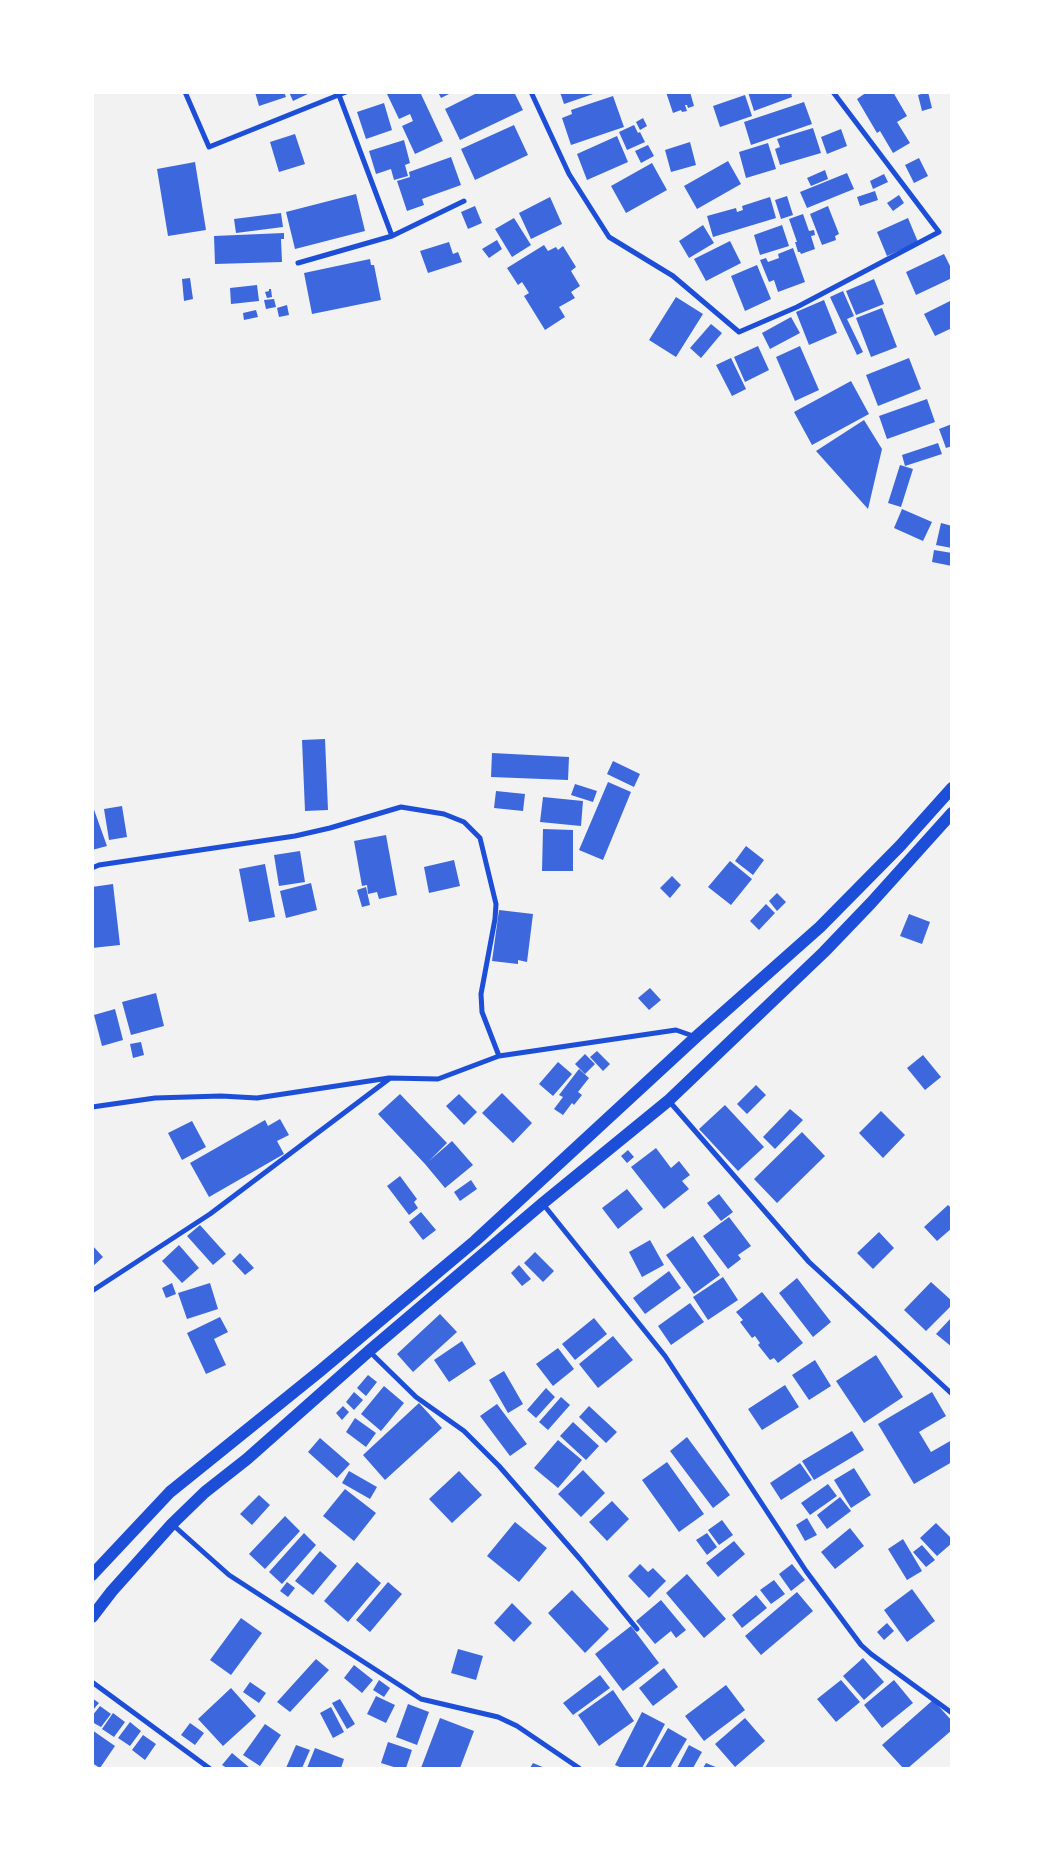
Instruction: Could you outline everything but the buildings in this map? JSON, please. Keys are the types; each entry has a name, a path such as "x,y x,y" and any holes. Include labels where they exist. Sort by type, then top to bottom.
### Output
{"main road":[{"path":"92,1574 170,1492 320,1372 475,1241 696,1037 820,927 900,846 952,788"},
{"path":"92,1617 112,1591 172,1524 205,1492 247,1459 370,1351 543,1204 668,1101 824,952 952,813"}],"street":[{"path":"185,92 209,147 346,92"},
{"path":"531,92 569,174 609,237 672,276 739,332 797,308 939,232 833,92"},
{"path":"339,95 392,236"},
{"path":"298,263 392,236 464,201"},
{"path":"92,868 100,865 295,836 330,828 401,807 444,814 464,822 480,838 496,904 495,920 481,994 482,1012 499,1056"},
{"path":"92,1107 156,1098 221,1096 257,1098 389,1078 438,1079 499,1056 676,1030 696,1037"},
{"path":"92,1291 210,1214 389,1078"},
{"path":"668,1101 809,1262 952,1394"},
{"path":"543,1204 665,1356 806,1571 861,1644 871,1654 952,1712"},
{"path":"370,1351 416,1397 464,1431 499,1466 580,1559 637,1629"},
{"path":"172,1524 228,1575 421,1699 498,1717 516,1726 579,1768"},
{"path":"92,1682 209,1768"}]}
